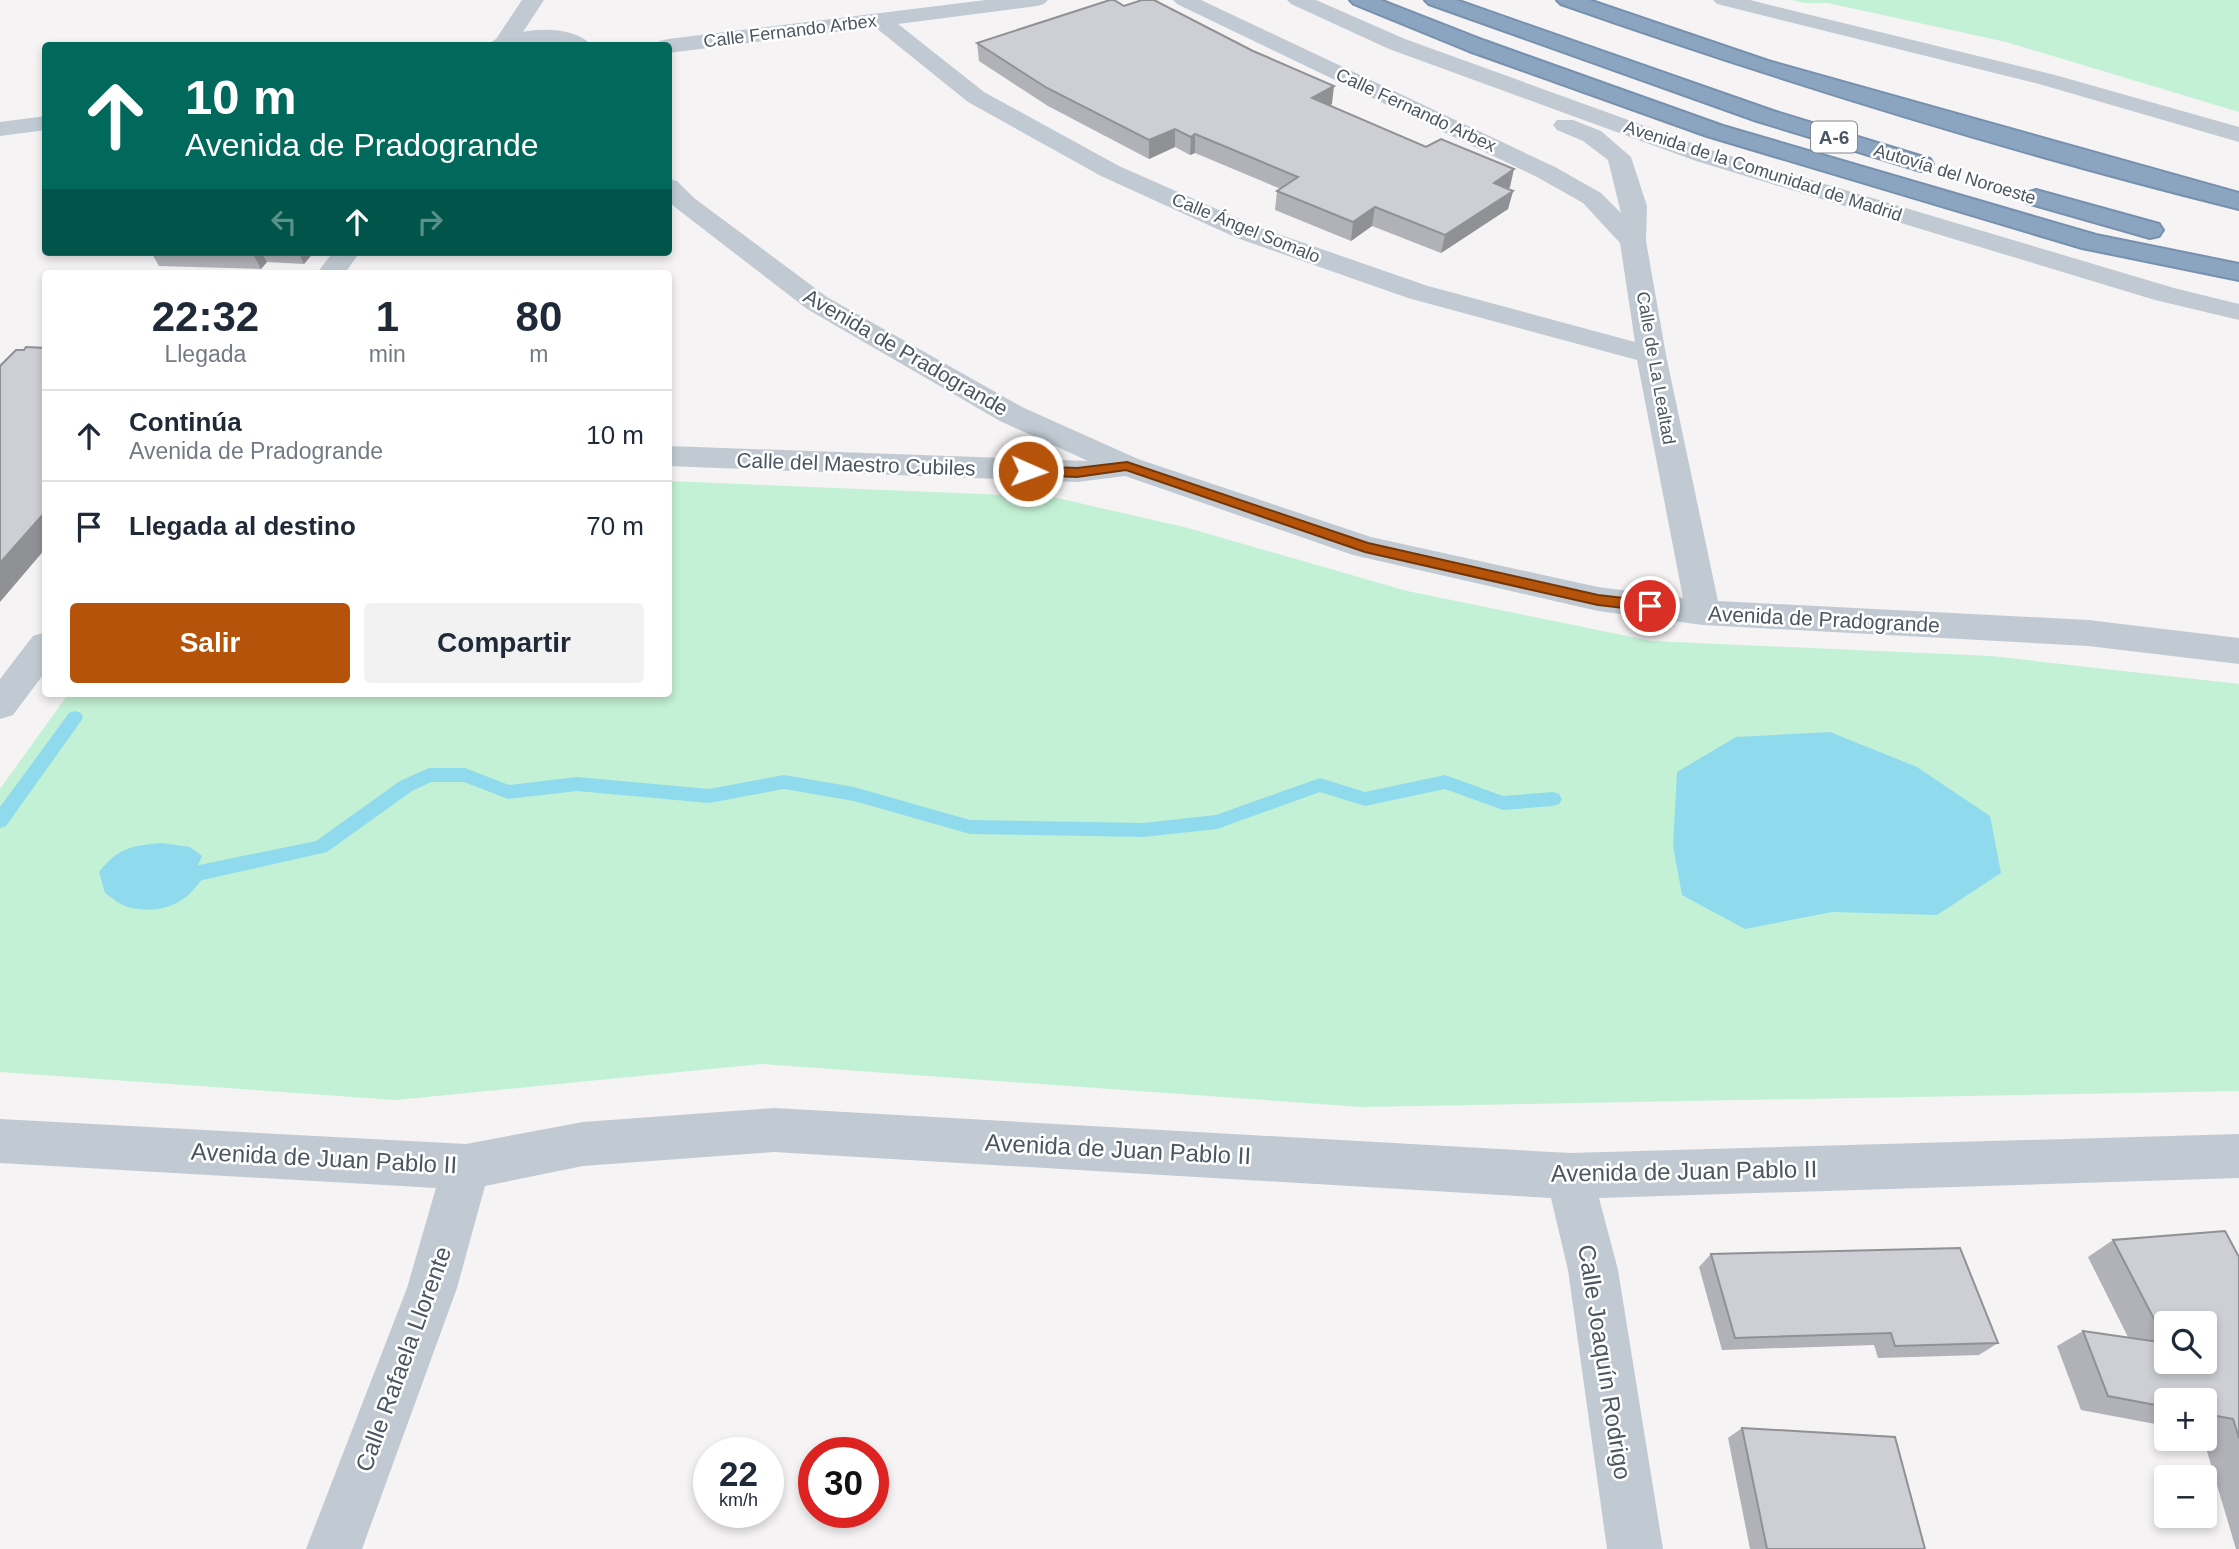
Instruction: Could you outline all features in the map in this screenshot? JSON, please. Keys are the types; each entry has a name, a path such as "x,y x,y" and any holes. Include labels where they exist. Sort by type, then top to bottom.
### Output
{"highway":[{"path":"1361,0 1477,46 1715,131 2091,242 2239,272"},
{"name":"Autovía del Noroeste","path":"1436,0 1765,116 1944,171"},
{"name":"A-6","path":"1568,0 1760,66 2156,180 2239,201"},
{"name":"Autovía del Noroeste","path":"2007,191 2239,255"}],"street":[{"name":"Calle Fernando Arbex","path":"672,45 1037,0"},
{"name":"Calle Fernando Arbex","path":"1184,0 1546,172 1592,198 1633,241"},
{"path":"1724,0 2010,69 2147,106 2239,135"},
{"path":"502,42 533,1 559,37"},
{"name":"Calle de La Lealtad","path":"1288,3 1385,54 1592,136 1619,157 1634,206 1633,241 1651,355 1703,613"},
{"name":"Avenida de la Comunidad de Madrid","path":"1288,3 1704,156 2165,294 2239,312"},
{"name":"Calle Ángel Somalo","path":"879,19 976,97 1110,171 1246,232 1418,292 1651,355"},
{"path":"510,42 532,37 559,37 571,42"},
{"path":"0,129 42,124"},
{"name":"Avenida de Pradogrande","path":"672,191 817,303 1011,414 1127,466 1365,547 1598,600 1703,613 2088,633 2239,651"},
{"path":"333,270 344,256"},
{"name":"Calle del Maestro Cubiles","path":"672,456 1077,472 1127,466"},
{"path":"0,705 24,662"},
{"name":"Avenida de Juan Pablo II","path":"0,1141 466,1167 583,1144 774,1130 1570,1176 2239,1156"},
{"name":"Calle Rafaela Llorente","path":"334,1549 432,1288 466,1167"},
{"name":"Calle Joaquín Rodrigo","path":"1570,1176 1593,1270 1635,1549"}],"green space":[{"path":"1792,0 2239,0 2239,112 2006,42 1828,3"},
{"path":"672,481 1053,497 1188,528 1407,591 1652,641 1991,656 2239,684 2239,1091 1362,1107 761,1064 396,1100 0,1072 0,789 66,697 672,697"}],"water":[{"path":"1830,732 1917,767 1990,816 2001,873 1937,915 1832,912 1745,929 1682,895 1673,846 1677,772 1736,737"},
{"path":"162,843 190,847 202,856 194,874 203,877 189,895 171,906 151,910 125,906 105,893 99,872 113,857 126,849"}],"building":[{"path":"1110,0 1124,6 1142,0 1154,0 1253,51 1334,86 1312,98 1426,147 1441,139 1514,169 1494,183 1513,191 1445,235 1375,207 1353,222 1277,191 1298,177 1195,134 1191,137 1175,129 1149,140 1047,88 977,43"},
{"path":"26,347 42,348 42,516 0,563 0,366 16,350 24,350"},
{"path":"2225,1231 2239,1257 2239,1438 2233,1419 2217,1416 2217,1388 2154,1388 2154,1405 2108,1396 2083,1331 2154,1341 2154,1374 2217,1374 2217,1311 2154,1311 2154,1319 2113,1240"},
{"path":"1960,1248 1998,1343 1895,1346 1891,1333 1735,1338 1711,1254"},
{"path":"1742,1428 1895,1437 1925,1549 1767,1549"}],"waterway":[{"path":"0,821 75,717"},
{"path":"194,874 321,847 406,786 429,775 465,775 508,792 577,784 709,796 784,782 854,794 970,827 1143,830 1217,822 1320,785 1365,799 1445,782 1503,803 1553,799"}],"route":[{"path":"1028,471 1077,472 1127,466 1365,547 1598,600 1650,606"}]}
